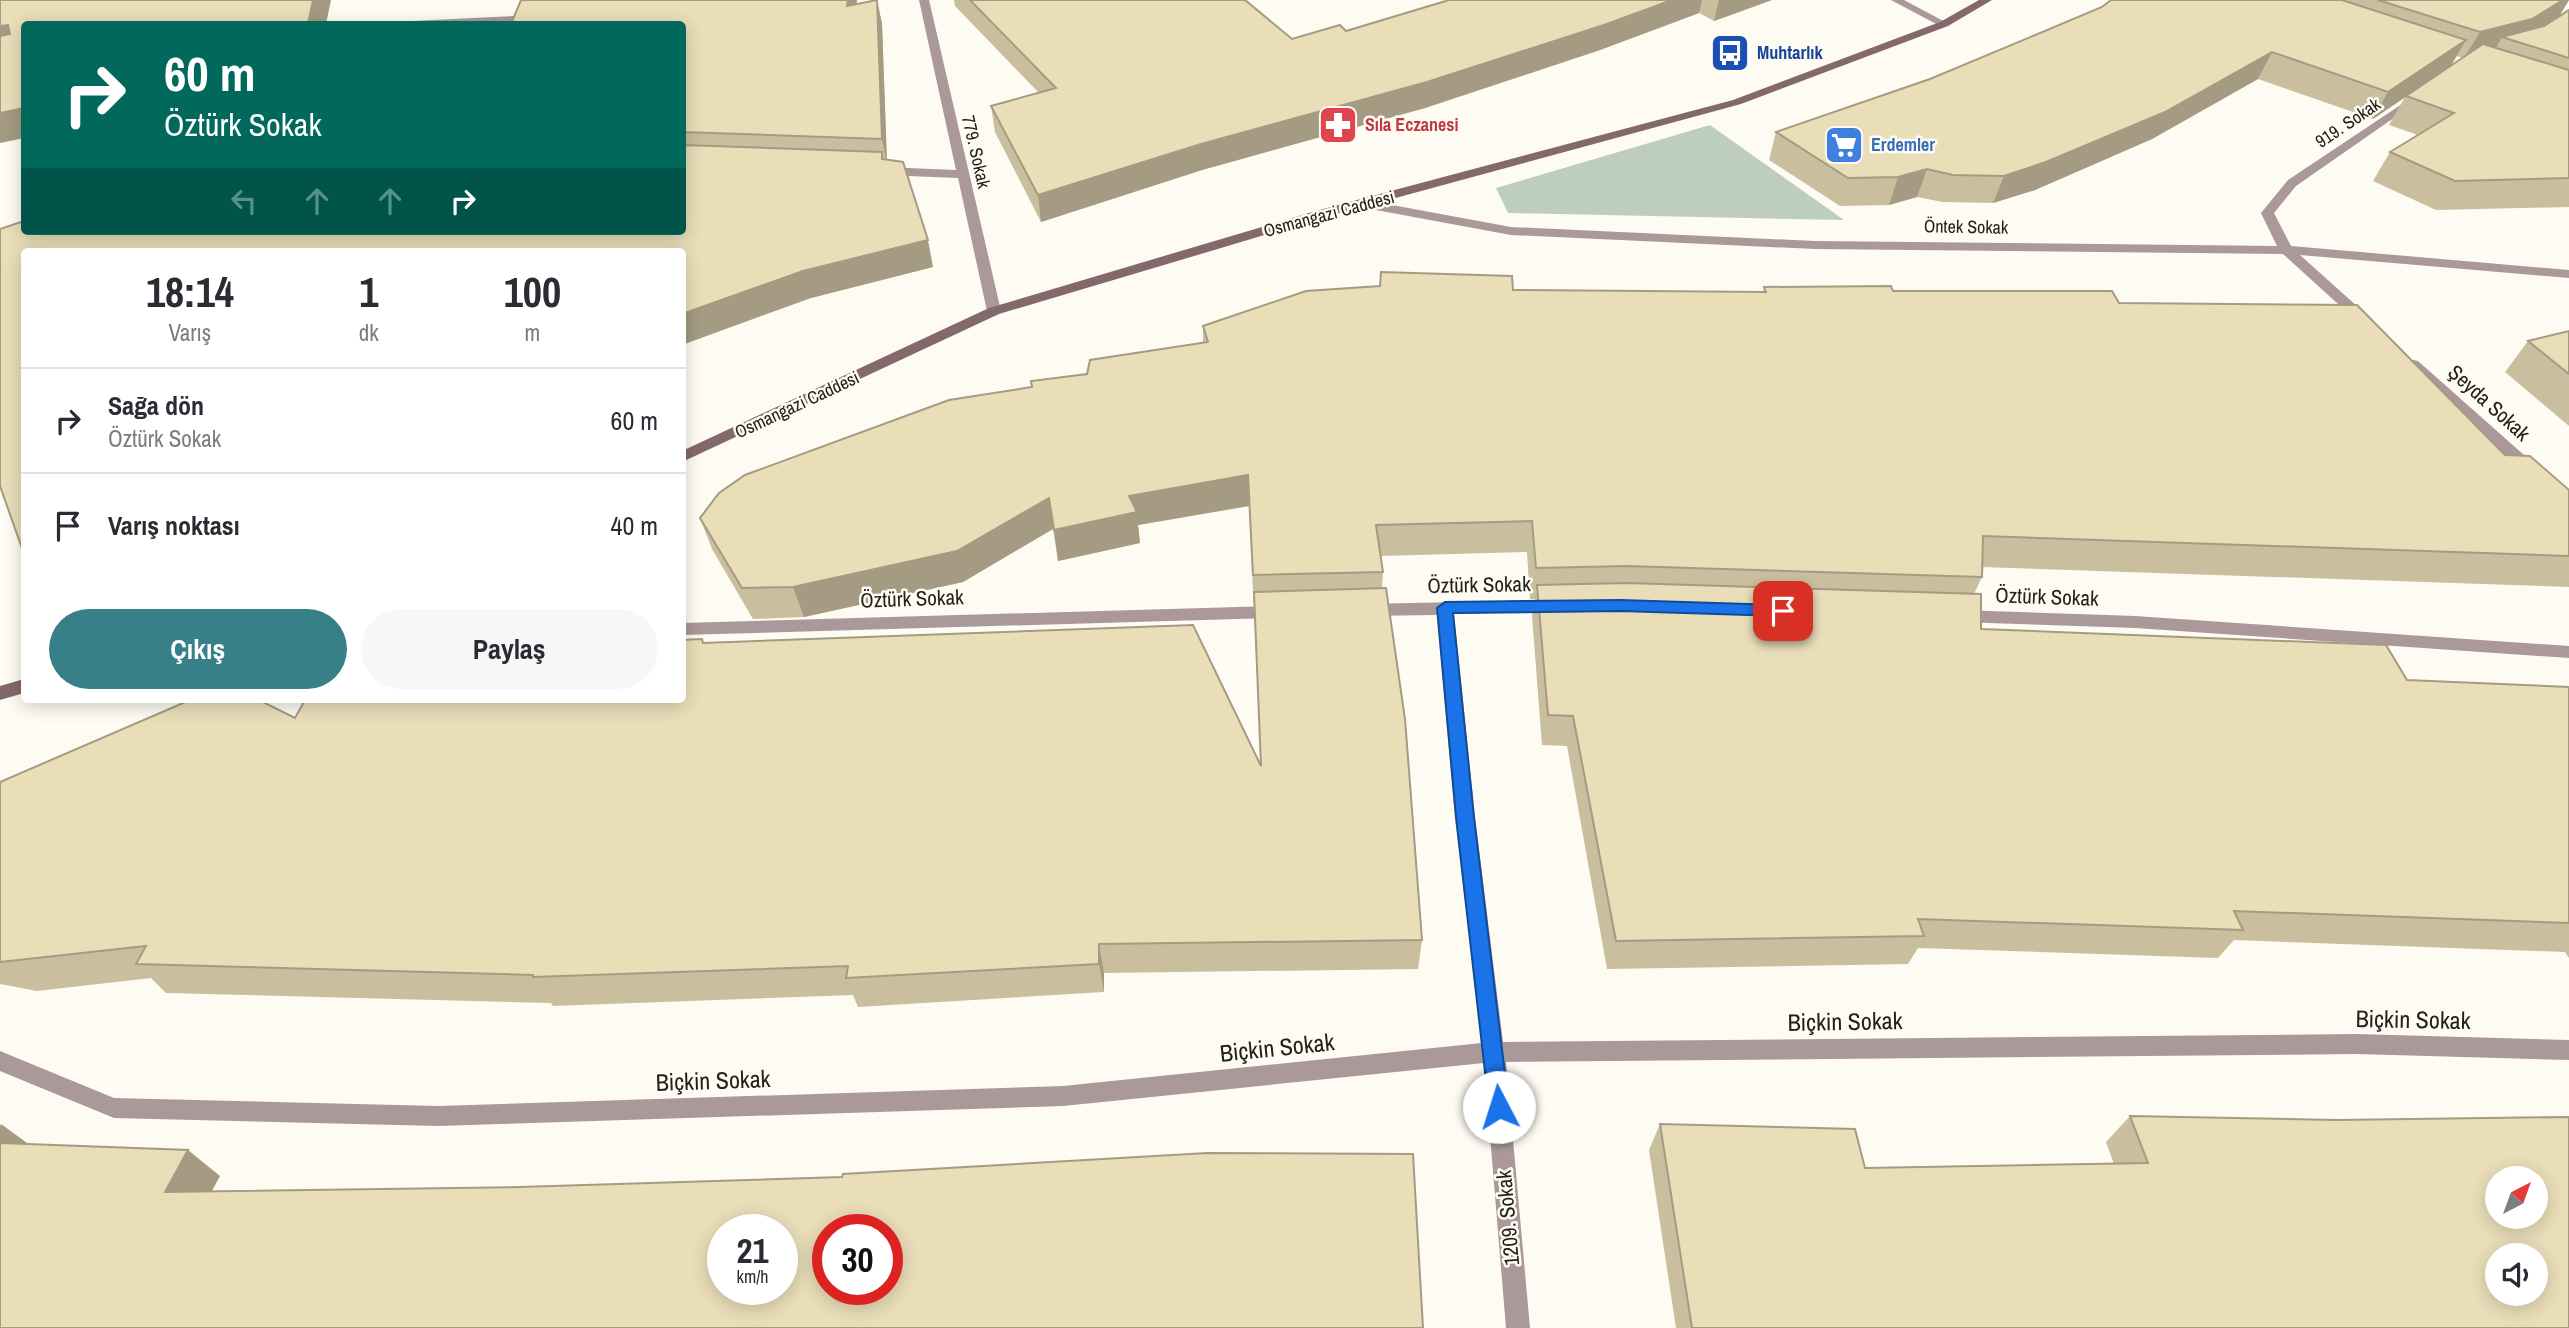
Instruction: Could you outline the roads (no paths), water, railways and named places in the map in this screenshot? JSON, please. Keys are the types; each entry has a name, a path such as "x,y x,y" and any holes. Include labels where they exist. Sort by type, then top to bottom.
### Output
{"main road":[{"name":"Osmangazi Caddesi","path":"686,455 994,311 1317,215 1737,102 1944,24 1987,0"},
{"path":"0,693 21,688"}],"street":[{"name":"779. Sokak","path":"924,0 994,311"},
{"path":"1896,0 1944,24"},
{"path":"480,21 547,18"},
{"name":"919. Sokak","path":"2286,250 2267,213 2292,183 2433,86"},
{"path":"870,171 963,174"},
{"name":"Öntek Sokak","path":"1365,204 1525,232 1815,245 2286,250 2569,274"},
{"path":"2286,250 2377,332"},
{"name":"Şeyda Sokak","path":"2397,350 2569,504"},
{"name":"Öztürk Sokak","path":"1350,610 1579,606"},
{"name":"1209. Sokak","path":"1445,608 1465,817 1494,1052 1518,1328"},
{"name":"Öztürk Sokak","path":"686,629 1295,612"},
{"name":"Öztürk Sokak","path":"1940,616 2135,622 2569,652"},
{"name":"Biçkin Sokak","path":"0,1062 114,1108 438,1116 1063,1096 1494,1052 2357,1044 2569,1050"}],"place":[{"name":"Muhtarlık","path":"1730,53"},
{"name":"Sıla Eczanesi","path":"1338,125"},
{"name":"Erdemler","path":"1844,145"}]}
